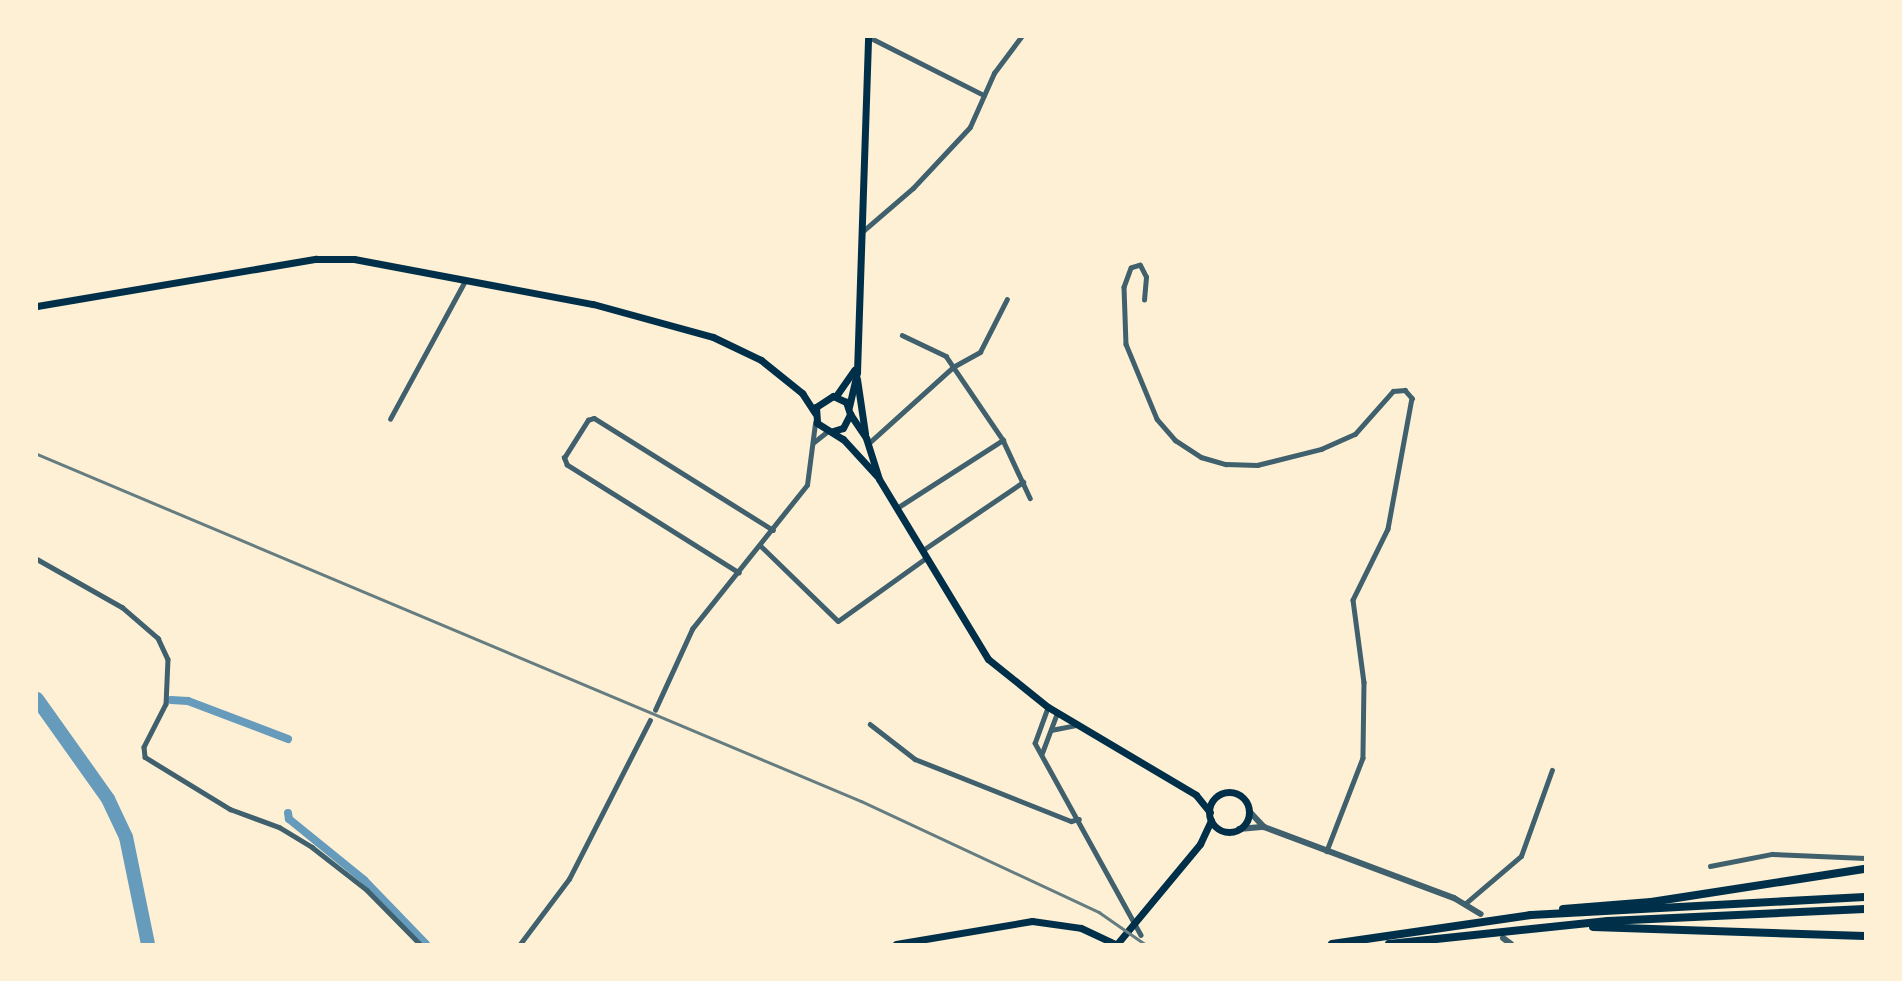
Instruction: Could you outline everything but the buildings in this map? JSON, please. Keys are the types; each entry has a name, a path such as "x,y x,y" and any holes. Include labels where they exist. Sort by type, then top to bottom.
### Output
{"highway":[{"path":"1332,944 1865,869"},
{"path":"1531,915 1865,897"},
{"path":"1389,944 1545,926 1865,909"},
{"path":"1545,926 1865,936"}],"main road":[{"path":"830,431 843,428 857,368 868,37"},
{"path":"37,306 336,257 593,304 713,337 751,354 802,393 815,416 879,479 988,659 1048,707 1196,795 1215,798 1233,793 1244,799 1249,811 1239,830 1221,830 1200,844 1116,944 1072,926 1032,921 896,944"},
{"path":"802,393 823,398 836,396 857,368"},
{"path":"857,368 868,444 879,479"},
{"path":"836,396 849,411 868,444"},
{"path":"815,416 823,398"},
{"path":"1196,795 1221,830"},
{"path":"1200,844 1215,798"}],"street":[{"path":"868,37 984,95"},
{"path":"862,233 913,188 970,127 984,95 1021,37"},
{"path":"1143,300 1146,276 1139,265 1131,268 1124,287 1126,344 1157,419 1175,440 1201,457 1226,464 1256,465 1321,449 1355,434 1393,391 1405,390 1412,398 1388,529 1353,600 1364,682 1363,758 1327,851"},
{"path":"390,419 465,281"},
{"path":"859,458 868,444 953,367 980,352 1007,299"},
{"path":"902,335 946,356 1003,440 1030,498"},
{"path":"655,710 692,629 761,546 807,485 815,416"},
{"path":"739,573 567,465 564,458 588,420 594,418 772,530"},
{"path":"811,445 830,431"},
{"path":"897,509 1003,440"},
{"path":"761,546 838,621 925,553 1023,482"},
{"path":"37,559 122,607 159,638 168,659 166,704 144,747 145,757 230,808 279,827 312,847 367,890 420,944"},
{"path":"1048,707 1035,743 1141,935"},
{"path":"1042,754 1057,712"},
{"path":"520,944 569,879 650,720"},
{"path":"870,724 915,759 1071,821 1079,819"},
{"path":"1050,731 1078,725"},
{"path":"1466,903 1521,856 1552,770"},
{"path":"1249,811 1264,827 1466,903 1480,914"},
{"path":"1239,830 1264,827"},
{"path":"1710,866 1772,854 1865,858"},
{"path":"1503,938 1511,944"}],"waterway":[{"path":"37,699 108,799 126,837 148,944"},
{"path":"171,700 188,701 288,739"},
{"path":"288,813 289,819 364,880 426,944"}],"railway":[{"path":"37,454 861,801 1099,912 1145,944"}]}
